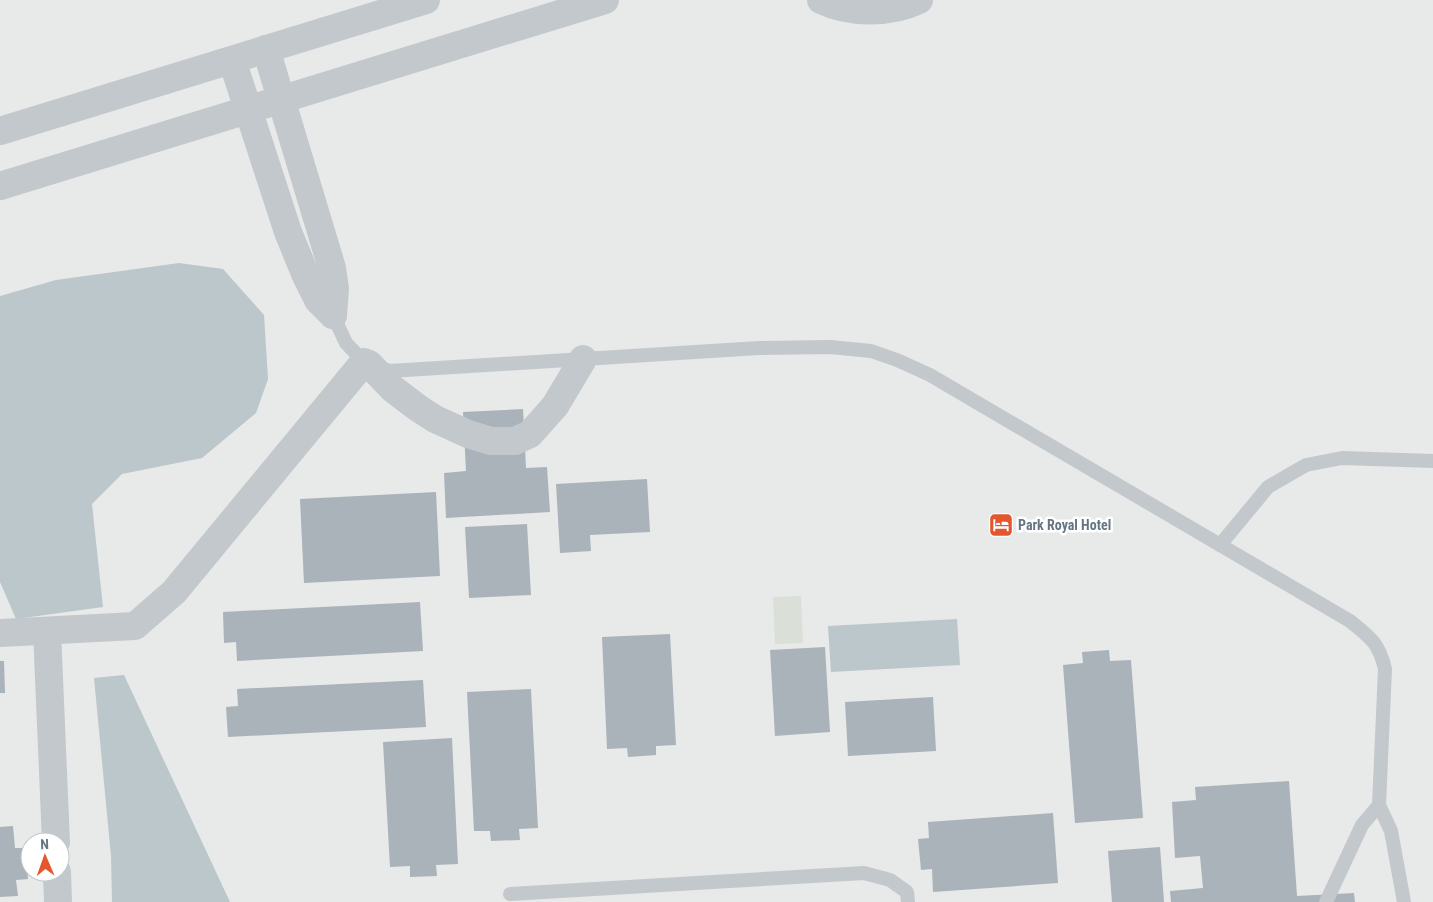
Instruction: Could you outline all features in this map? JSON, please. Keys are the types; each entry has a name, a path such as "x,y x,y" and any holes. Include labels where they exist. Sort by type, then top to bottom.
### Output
{"street":[{"path":"0,131 426,0"},
{"path":"0,186 605,0"},
{"path":"821,0 832,6 871,11 909,5 919,0"},
{"path":"266,49 283,100 332,268 335,289 333,315"},
{"path":"232,60 288,232 318,300 333,315"},
{"path":"0,633 135,626 174,592 366,363 393,389 435,419 483,439 515,442 530,434 555,406 583,359"},
{"path":"47,631 56,832"},
{"path":"57,882 58,902"}],"lane":[{"path":"333,315 346,343 366,363 390,371 759,348 830,347 871,351 930,375 1350,620 1371,638 1382,654 1385,669 1379,805 1391,831 1404,902"},
{"path":"1220,545 1268,488 1306,465 1342,458 1433,461"},
{"path":"1326,902 1362,825 1379,805"},
{"path":"510,894 864,872 890,880 907,892 908,902"}],"shaded area":[{"path":"0,0 1433,0 1433,902 0,902"},
{"path":"179,263 223,269 264,315 268,379 256,413 202,458 122,474 92,504 103,607 16,619 0,582 0,296 56,280"},
{"path":"801,596 803,643 775,644 773,597"},
{"path":"957,619 960,665 831,672 828,626"},
{"path":"124,675 230,902 112,902 111,856 94,678"}],"building":[{"path":"523,409 526,468 547,467 550,512 446,518 444,473 466,471 463,412"},
{"path":"647,479 650,532 590,535 591,551 560,553 556,484"},
{"path":"436,492 440,576 304,583 300,499"},
{"path":"527,524 531,595 469,598 465,527"},
{"path":"420,602 423,651 237,661 236,642 224,643 223,612"},
{"path":"670,634 676,745 656,746 656,755 628,757 627,748 607,749 602,637"},
{"path":"825,647 830,732 775,736 770,650"},
{"path":"1109,650 1110,661 1131,660 1143,818 1075,823 1063,665 1083,663 1082,652"},
{"path":"0,661 4,661 5,693 0,693"},
{"path":"423,680 426,727 228,737 226,707 238,706 237,689"},
{"path":"531,689 538,828 519,829 520,840 491,841 490,831 474,831 467,692"},
{"path":"933,697 936,751 848,756 845,702"},
{"path":"452,738 458,864 436,865 437,876 410,877 410,866 390,867 383,742"},
{"path":"1289,781 1297,896 1354,893 1355,902 1171,902 1170,891 1203,888 1200,856 1175,858 1172,802 1196,800 1195,787"},
{"path":"1053,813 1058,883 933,892 932,869 921,870 918,839 929,838 928,822"},
{"path":"13,826 15,848 20,848 20,880 16,880 18,896 0,897 0,827"},
{"path":"1160,847 1164,902 1112,902 1108,851"}],"place":[{"name":"Park Royal Hotel","path":"1001,525"}]}
